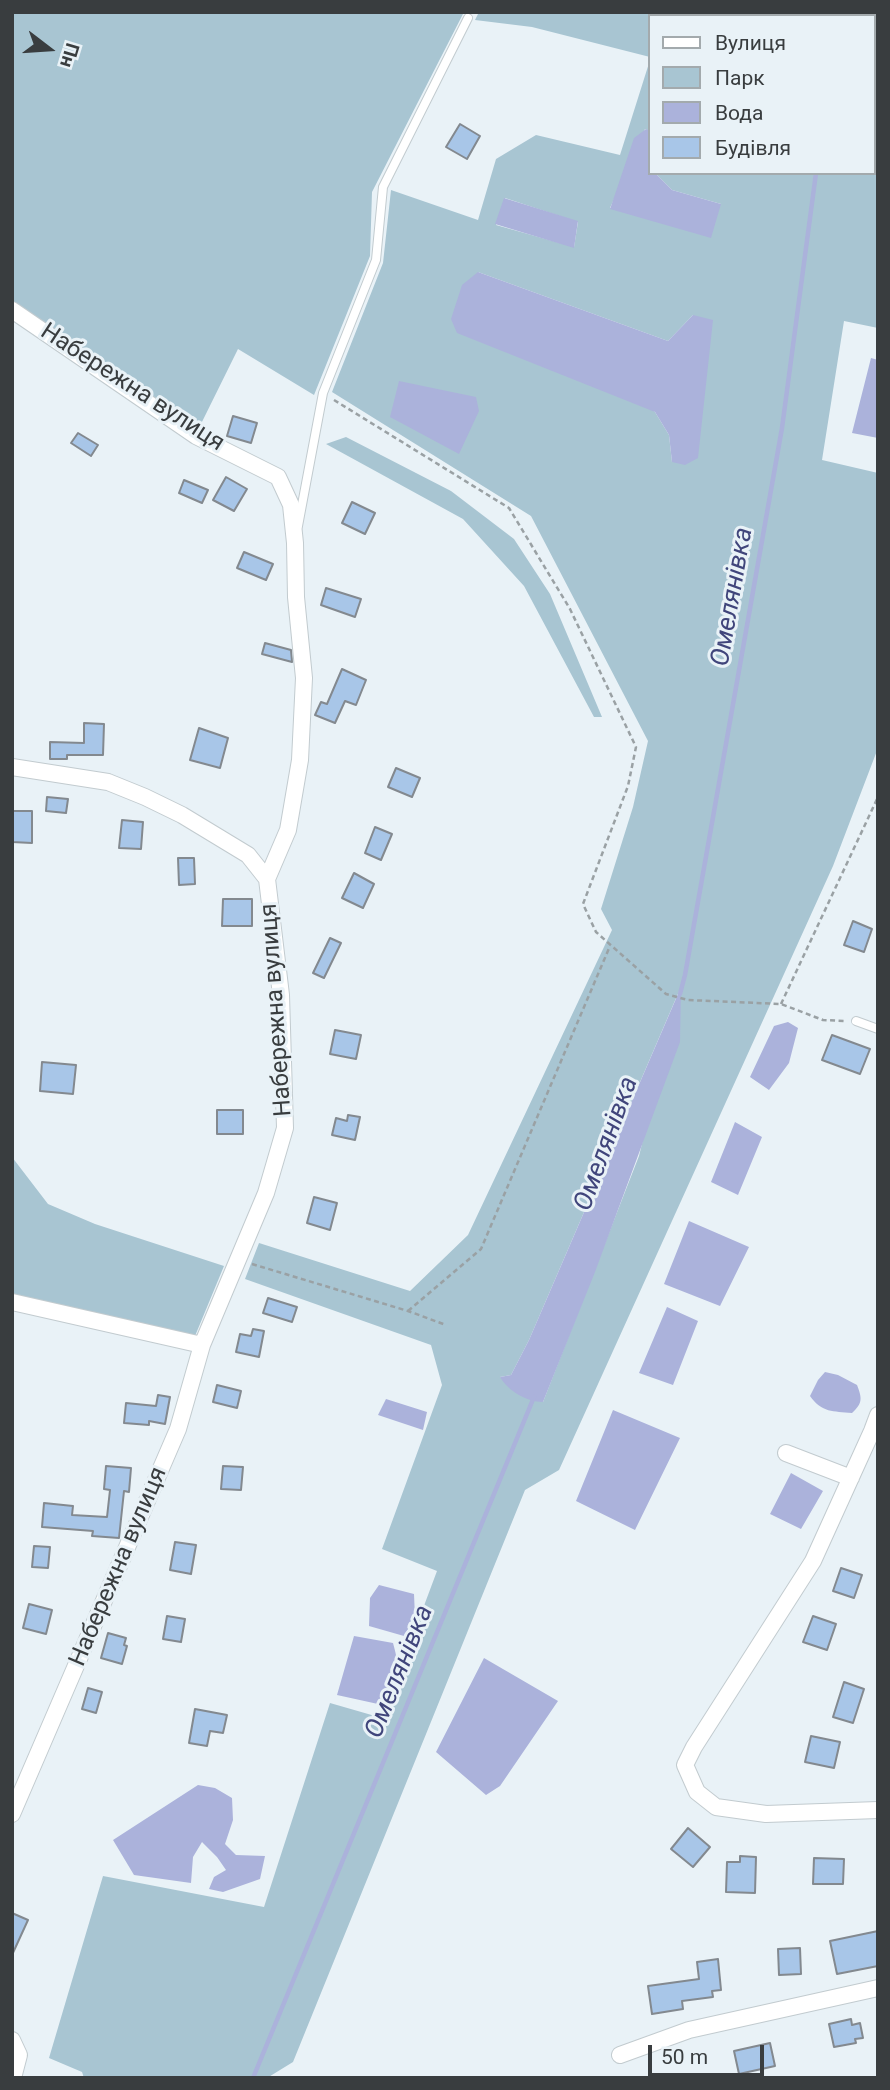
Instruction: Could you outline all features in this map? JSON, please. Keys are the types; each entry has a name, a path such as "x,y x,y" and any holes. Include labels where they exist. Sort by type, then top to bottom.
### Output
{"street":[{"name":"Набережна вулиця","path":"12,310 196,436 278,477 291,505 304,678 300,760 288,830 267,879 281,995 285,1128 266,1193 202,1346 178,1429 12,1814"},
{"path":"12,767 108,782 145,797 182,815 248,855 267,879"},
{"path":"12,1301 202,1346"},
{"path":"878,1415 813,1561 685,1765 697,1792 716,1807 766,1814 878,1810"},
{"path":"786,1453 851,1478"},
{"path":"620,2054 689,2030 878,1988"},
{"path":"12,2040 19,2055 13,2078"}],"lane":[{"path":"295,543 323,393 376,260 383,187 468,18"},
{"path":"856,1021 878,1029"}],"path":[{"path":"323,393 509,508 570,609 636,747 628,786 583,904 596,932 666,994 688,1000 781,1004 823,1020 856,1021"},
{"path":"781,1004 878,797"},
{"path":"408,1311 481,1249 610,946"},
{"path":"239,1260 446,1325"}],"green space":[{"path":"12,12 464,12 372,192 370,256 314,395 238,349 197,432 12,305"},
{"path":"479,12 878,12 878,328 844,321 822,460 878,473 878,748 833,866 559,1470 525,1490 293,2062 267,2078 84,2078 82,2072 49,2058 103,1876 264,1907 330,1703 382,1718 437,1571 382,1549 442,1385 431,1345 245,1279 259,1243 410,1291 468,1235 612,930 601,909 633,807 648,741 531,516 332,392 383,263 391,190 478,220 496,159 536,135 620,155 648,66 648,130 645,129 610,208 721,204 672,190 657,175 876,175 876,14 648,14 648,56 532,27 475,20","holes":["505,198 578,222 574,247 496,225","478,272 668,341 693,315 672,462 669,435 655,412","680,989 639,1156 543,1402 500,1377 511,1375 529,1340"]},
{"path":"346,437 451,491 514,539 550,594 602,717 594,717 524,586 463,519 326,444"},
{"path":"12,1157 48,1204 95,1224 224,1266 195,1336 12,1295"}],"water":[{"path":"648,130 648,175 657,175 672,190 721,204 711,238 610,209 634,138"},
{"path":"504,198 578,221 574,248 495,224"},
{"path":"478,272 668,341 693,315 713,320 698,458 685,465 672,462 669,435 655,412 457,333 451,319 462,285"},
{"path":"871,358 878,360 878,438 852,433"},
{"path":"399,381 476,397 479,411 459,454 390,417"},
{"path":"681,987 680,1042 595,1272 543,1402 524,1398 508,1387 500,1377 511,1375 529,1340"},
{"path":"788,1022 798,1028 789,1063 769,1090 750,1077 774,1026"},
{"path":"735,1122 762,1137 738,1195 711,1182"},
{"path":"689,1221 749,1247 720,1306 664,1284"},
{"path":"667,1307 698,1321 673,1385 639,1373"},
{"path":"825,1372 838,1375 857,1385 860,1400 852,1413 819,1406 810,1396"},
{"path":"386,1399 427,1412 423,1430 378,1415"},
{"path":"613,1410 680,1438 635,1530 576,1501"},
{"path":"791,1473 823,1491 801,1529 770,1514"},
{"path":"379,1585 414,1594 415,1617 404,1636 369,1626 370,1598"},
{"path":"354,1636 393,1643 397,1676 391,1690 378,1704 337,1695"},
{"path":"484,1658 558,1701 500,1786 486,1795 436,1752"},
{"path":"198,1785 215,1788 232,1798 233,1820 225,1844 236,1855 265,1856 260,1879 223,1892 209,1889 214,1877 226,1870 202,1842 193,1857 191,1883 134,1875 113,1840"}],"building":[{"path":"460,124 480,136 467,159 446,147"},
{"path":"233,416 257,423 251,443 227,436"},
{"path":"78,433 98,445 91,456 71,443"},
{"path":"226,477 247,489 234,511 213,500"},
{"path":"184,480 208,490 202,503 179,493"},
{"path":"352,502 375,513 365,534 342,523"},
{"path":"244,552 273,564 266,580 237,568"},
{"path":"326,588 361,599 355,617 321,605"},
{"path":"265,643 291,650 292,662 262,654"},
{"path":"342,669 366,680 356,705 345,701 335,723 315,715 321,702 327,704"},
{"path":"84,723 104,724 103,755 67,755 67,759 50,759 50,742 84,743"},
{"path":"199,728 228,738 220,768 190,760"},
{"path":"396,768 420,778 412,797 388,787"},
{"path":"47,797 68,799 66,813 46,811"},
{"path":"12,811 32,811 32,843 12,842"},
{"path":"122,820 143,822 141,849 119,848"},
{"path":"375,827 392,834 381,860 365,853"},
{"path":"178,858 194,858 195,884 179,885"},
{"path":"354,873 374,884 363,908 342,898"},
{"path":"223,899 252,899 252,926 222,926"},
{"path":"853,921 872,929 864,952 844,945"},
{"path":"330,938 341,943 324,978 313,973"},
{"path":"335,1030 361,1035 356,1059 330,1054"},
{"path":"832,1035 870,1049 860,1074 822,1060"},
{"path":"42,1062 76,1065 73,1094 40,1091"},
{"path":"217,1110 243,1110 243,1134 217,1134"},
{"path":"348,1115 360,1117 355,1140 332,1135 336,1118 347,1121"},
{"path":"314,1197 337,1203 330,1230 307,1223"},
{"path":"268,1298 297,1307 292,1322 263,1313"},
{"path":"253,1329 264,1331 259,1357 236,1352 240,1334 251,1336"},
{"path":"217,1385 241,1391 237,1408 213,1402"},
{"path":"158,1395 170,1397 165,1424 149,1421 149,1425 124,1423 126,1403 156,1406"},
{"path":"106,1466 131,1468 129,1492 124,1491 119,1538 92,1536 93,1531 42,1527 44,1503 73,1506 72,1515 107,1517 110,1490 104,1489"},
{"path":"223,1466 243,1467 241,1490 221,1489"},
{"path":"175,1542 196,1545 191,1574 170,1570"},
{"path":"34,1546 50,1547 48,1568 32,1567"},
{"path":"841,1568 862,1575 854,1598 833,1591"},
{"path":"29,1604 52,1610 46,1634 23,1628"},
{"path":"167,1616 185,1619 181,1642 163,1639"},
{"path":"813,1616 836,1624 827,1650 803,1642"},
{"path":"108,1633 126,1638 124,1645 127,1646 122,1664 101,1658"},
{"path":"844,1682 864,1689 853,1723 833,1717"},
{"path":"88,1688 102,1692 96,1713 82,1709"},
{"path":"195,1709 227,1715 223,1733 210,1731 207,1746 189,1743"},
{"path":"811,1736 840,1742 834,1768 805,1762"},
{"path":"688,1828 710,1847 693,1867 671,1849"},
{"path":"740,1856 756,1857 755,1893 726,1892 727,1862 740,1862"},
{"path":"814,1858 844,1859 843,1884 813,1884"},
{"path":"12,1913 28,1920 12,1955"},
{"path":"878,1931 878,1966 837,1974 830,1941"},
{"path":"800,1948 801,1974 779,1975 778,1949"},
{"path":"718,1959 721,1990 712,1991 713,1997 682,2001 683,2009 652,2014 648,1986 699,1979 697,1962"},
{"path":"851,2019 852,2025 860,2023 863,2038 855,2039 856,2043 834,2047 829,2024"},
{"path":"770,2043 775,2066 739,2074 734,2051"}],"waterway":[{"name":"Омелянівка","path":"680,994 782,428 816,175"},
{"name":"Омелянівка","path":"253,2078 534,1397"}]}
